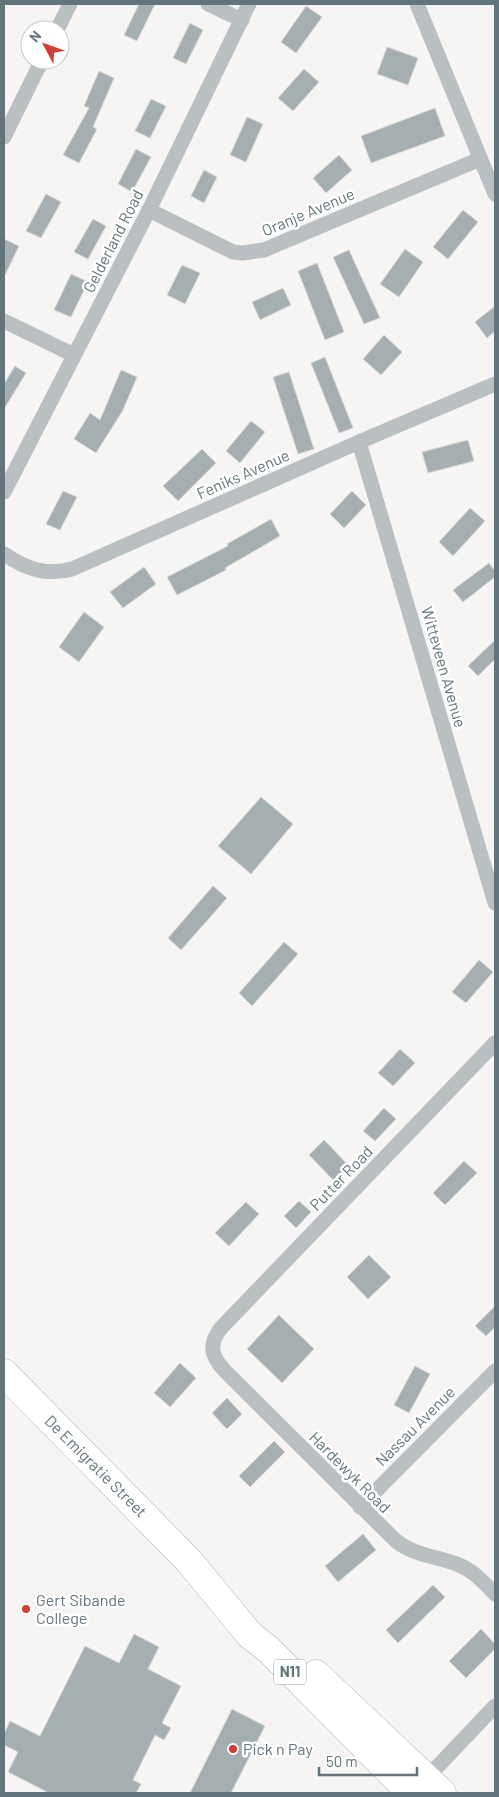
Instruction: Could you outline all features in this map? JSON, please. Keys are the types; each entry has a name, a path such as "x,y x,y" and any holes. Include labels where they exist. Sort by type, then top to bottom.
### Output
{"highway":[{"name":"De Emigratie Street","path":"4,1373 188,1560 228,1588 423,1789"}],"street":[{"path":"62,20 70,4"},
{"path":"208,4 242,20"},
{"name":"Gelderland Road","path":"4,492 149,210 249,4"},
{"path":"417,4 495,194"},
{"path":"4,137 37,70"},
{"name":"Oranje Avenue","path":"149,210 233,252 253,253 480,158"},
{"path":"4,321 74,356"},
{"name":"Feniks Avenue","path":"4,554 36,571 61,572 72,569 495,384"},
{"name":"Witteveen Avenue","path":"359,442 495,903"},
{"name":"Putter Road","path":"214,1339 221,1328 254,1293 495,1042"},
{"name":"Hardewyk Road","path":"214,1339 212,1350 219,1364 360,1507 402,1546 414,1552 465,1568 478,1577 495,1594"},
{"name":"Nassau Avenue","path":"360,1507 495,1371"},
{"path":"423,1789 495,1706"}],"building":[{"path":"139,4 155,4 137,41 124,35"},
{"path":"306,6 322,17 296,53 281,42"},
{"path":"190,23 203,30 186,64 173,58"},
{"path":"387,47 418,58 408,85 377,74"},
{"path":"304,69 319,82 293,111 278,98"},
{"path":"99,71 114,78 93,127 97,129 79,163 63,155 89,108 84,106"},
{"path":"151,99 166,106 150,138 135,131"},
{"path":"435,108 445,136 371,163 361,136"},
{"path":"247,117 263,124 246,162 230,155"},
{"path":"136,149 151,157 132,192 118,184"},
{"path":"339,155 352,170 326,193 313,178"},
{"path":"204,170 217,177 204,203 191,196"},
{"path":"46,194 61,202 41,238 26,231"},
{"path":"463,210 478,222 448,259 433,247"},
{"path":"93,219 106,226 88,259 74,252"},
{"path":"4,239 19,246 4,277"},
{"path":"405,249 423,262 399,297 380,284"},
{"path":"349,250 380,318 364,324 333,257"},
{"path":"317,263 344,332 325,340 298,271"},
{"path":"182,265 200,273 185,304 167,295"},
{"path":"71,274 88,282 71,317 54,310"},
{"path":"283,288 291,305 260,320 252,302"},
{"path":"495,306 495,331 487,338 475,322"},
{"path":"384,335 402,352 381,375 363,359"},
{"path":"325,357 353,428 339,433 311,363"},
{"path":"15,366 26,373 4,409 4,384"},
{"path":"121,370 137,377 123,410 96,453 74,439 90,413 100,420"},
{"path":"289,372 314,449 298,454 273,377"},
{"path":"251,421 265,432 240,463 226,451"},
{"path":"468,440 474,461 428,473 422,452"},
{"path":"202,449 216,463 178,501 163,486"},
{"path":"63,491 77,497 60,530 46,524"},
{"path":"352,491 366,505 344,528 330,514"},
{"path":"470,508 485,521 453,556 439,542"},
{"path":"271,519 280,536 225,568 226,570 177,595 167,577 228,546 227,544"},
{"path":"489,563 495,571 495,577 463,602 453,590"},
{"path":"144,567 156,584 123,608 110,592"},
{"path":"84,612 104,627 79,662 59,647"},
{"path":"495,640 495,659 478,676 468,666"},
{"path":"261,797 293,824 251,874 218,846"},
{"path":"213,886 227,898 181,950 168,938"},
{"path":"284,942 298,954 252,1006 239,993"},
{"path":"479,960 493,972 466,1003 452,992"},
{"path":"400,1049 415,1063 393,1086 378,1073"},
{"path":"384,1108 396,1119 375,1141 363,1131"},
{"path":"324,1140 351,1168 336,1183 309,1155"},
{"path":"464,1161 477,1173 445,1205 433,1193"},
{"path":"299,1201 311,1212 296,1228 284,1216"},
{"path":"246,1202 259,1214 229,1246 215,1233"},
{"path":"369,1255 391,1277 368,1299 347,1277"},
{"path":"495,1306 495,1327 486,1336 475,1326"},
{"path":"279,1315 314,1349 282,1383 247,1349"},
{"path":"180,1363 196,1378 170,1407 154,1393"},
{"path":"415,1366 430,1374 409,1413 394,1405"},
{"path":"227,1398 242,1414 227,1429 212,1413"},
{"path":"274,1441 285,1452 250,1487 239,1476"},
{"path":"363,1534 376,1550 338,1582 325,1566"},
{"path":"433,1585 445,1597 398,1643 386,1630"},
{"path":"481,1629 495,1644 495,1649 466,1678 449,1661"},
{"path":"134,1634 159,1647 148,1669 181,1686 162,1723 171,1728 164,1740 155,1735 133,1780 141,1784 136,1793 49,1793 8,1772 18,1752 4,1745 4,1734 10,1721 40,1736 85,1646 119,1663"},
{"name":"Pick n Pay","path":"232,1709 265,1726 231,1793 190,1793"}],"place":[{"name":"Gert Sibande College","path":"26,1609"},
{"name":"Pick n Pay","path":"233,1749"}]}
